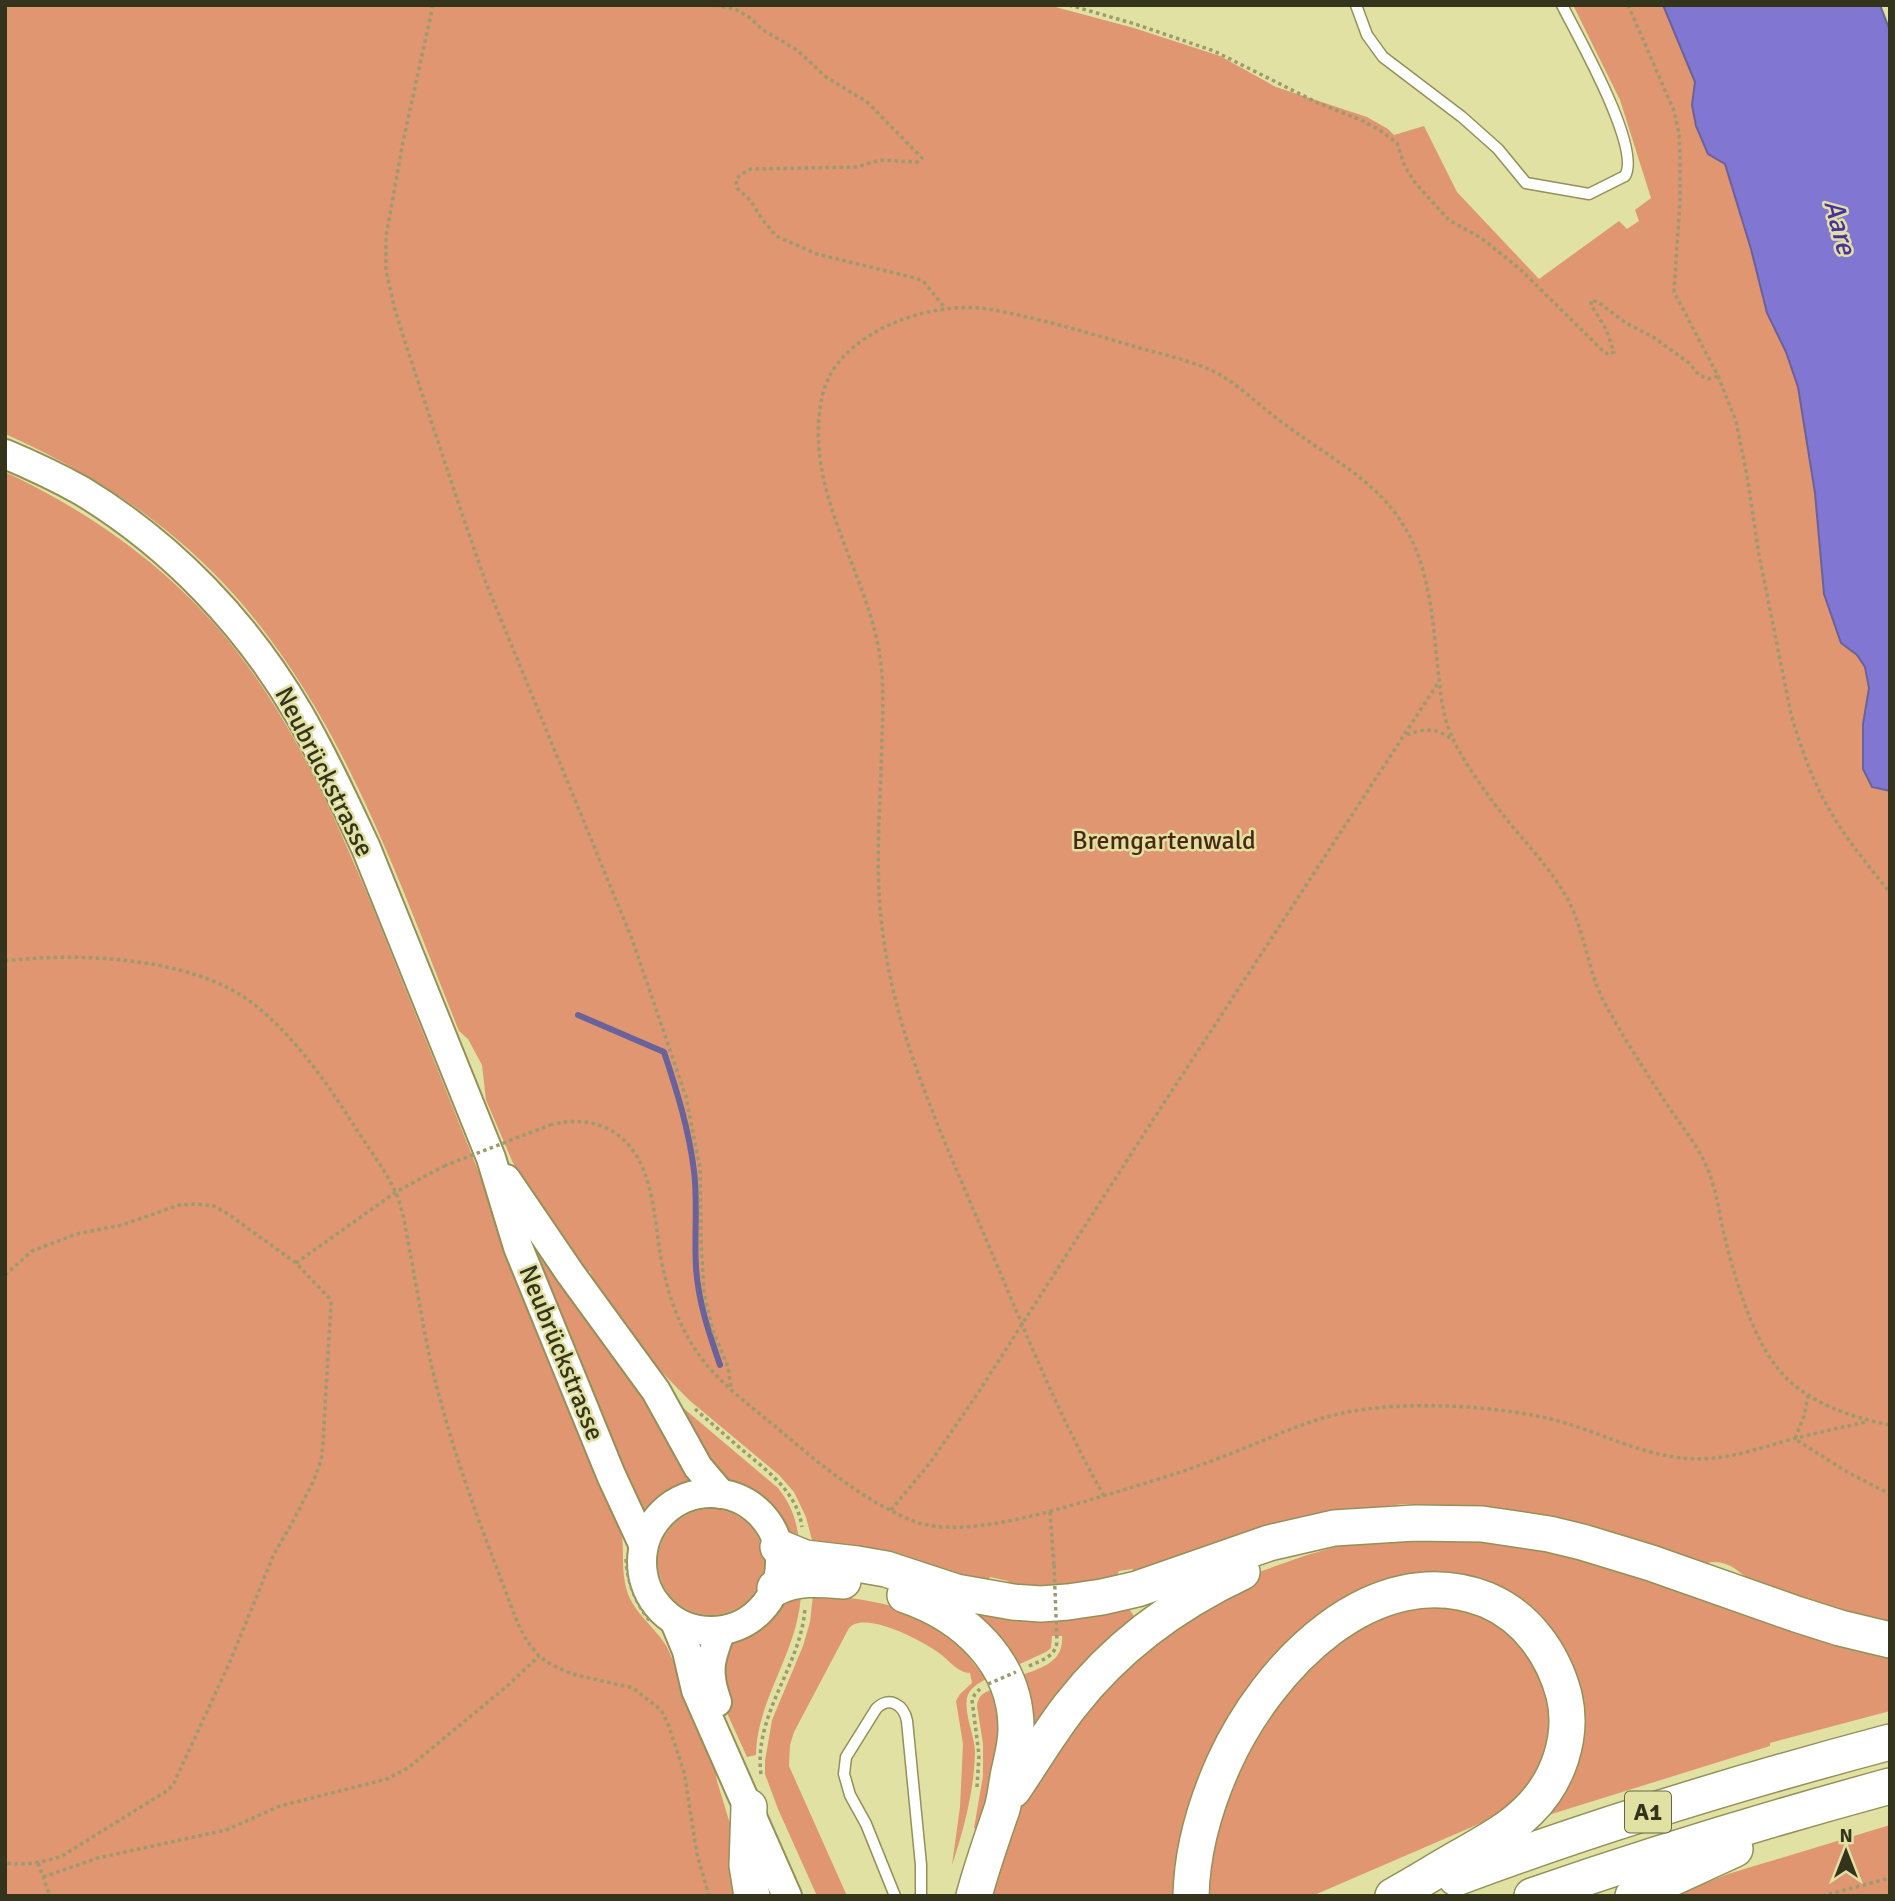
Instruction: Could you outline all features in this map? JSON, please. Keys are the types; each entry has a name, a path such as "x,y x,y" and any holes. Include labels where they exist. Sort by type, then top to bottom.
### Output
{"highway":[{"path":"790,1539 805,1559 886,1569 956,1592 1041,1604 1102,1597 1136,1589 1269,1543 1334,1528 1415,1523 1482,1524 1549,1534 1618,1552 1818,1621 1890,1640"},
{"path":"989,1802 1049,1735 1088,1684 1125,1647 1164,1616 1213,1586 1274,1558 1385,1525"},
{"path":"775,1588 795,1581 818,1579 884,1588 939,1609 962,1624 995,1658 1012,1692 1016,1731 1013,1756 989,1802 990,1841 974,1896"},
{"path":"1191,1896 1195,1856 1203,1822 1224,1762 1256,1707 1296,1657 1344,1618 1389,1597 1411,1591 1434,1590 1474,1595 1507,1611 1524,1624 1550,1658 1559,1677 1565,1703 1567,1727 1564,1750 1546,1790 1528,1811 1508,1828 1393,1896"},
{"name":"A1","path":"1411,1896 1507,1859 1620,1821 1715,1791 1890,1742"},
{"name":"A1","path":"1532,1896 1730,1830 1890,1786"},
{"path":"752,1896 747,1865 755,1794"},
{"path":"1633,1896 1843,1799"}],"main road":[{"name":"Neubrückstrasse","path":"5,454 82,491 157,546 189,574 224,610 299,713 360,836 491,1158 518,1247 611,1475 635,1548"},
{"name":"Neubrückstrasse","path":"491,1158 656,1391 698,1467 722,1494"},
{"path":"664,1623 705,1631 722,1631 748,1621 768,1601 775,1588 790,1539 773,1531 764,1517 752,1506 737,1498 704,1493 673,1504 660,1515 635,1548 646,1588 663,1613 664,1623 682,1636 696,1690 755,1794 787,1896"},
{"path":"722,1631 711,1655 709,1672 713,1690 736,1746 807,1896"}],"lane":[{"path":"1356,5 1367,35 1383,57 1462,117 1498,149 1527,183 1589,194 1625,176 1628,173 1628,164 1616,111 1562,5"},
{"path":"895,1896 866,1824 850,1795 844,1767 846,1757 876,1709 886,1703 901,1706 907,1721 921,1896"}],"path":[{"path":"433,5 386,236 386,270 398,318 470,537 535,705 632,939 686,1097 700,1168 704,1293 713,1331 728,1367 731,1390"},
{"path":"715,5 735,9 797,50 826,77 867,102 922,158 917,162 880,160 857,167 751,169 736,180 737,188 751,201 776,236 817,254 915,278 924,282 944,308"},
{"path":"1069,5 1214,51 1318,103 1363,121 1391,137 1397,143 1405,167 1416,184 1449,220 1481,238 1520,269 1603,351 1609,355 1614,352 1591,300 1653,337 1689,363 1703,378 1718,376"},
{"path":"1628,5 1674,111 1679,134 1680,201 1674,292 1718,376 1736,421 1759,555 1798,740 1832,814 1890,893"},
{"path":"1104,1496 1087,1467 1021,1324 932,1112 894,996 880,916 877,859 883,701 880,654 860,583 825,493 819,460 818,425 827,379 840,359 876,331 944,308 973,307 1008,313 1111,339 1214,372 1247,393 1276,419 1380,493 1399,517 1414,545 1426,578 1437,654 1438,683 1444,716 1454,742 1498,809 1562,888 1574,910 1588,964 1599,992 1629,1045 1709,1169 1738,1281 1766,1350 1776,1367 1808,1395 1837,1410 1868,1421 1890,1425"},
{"path":"891,1510 930,1463 958,1423 1438,683"},
{"path":"1405,736 1415,731 1427,730 1441,732 1454,742"},
{"path":"5,961 34,957 75,957 130,962 192,973 215,981 250,1002 278,1026 317,1072 396,1192 439,1397 453,1444 518,1624 527,1642 539,1656 552,1665 572,1674 634,1688 661,1710 684,1772 697,1854 709,1896"},
{"path":"296,1263 396,1192 444,1167 550,1125 569,1121 590,1123 612,1132 630,1148 643,1168 652,1201 664,1273 681,1325 709,1370 842,1481 891,1510 915,1521 943,1528 998,1522 1050,1512 1173,1475 1311,1421 1377,1407 1476,1408 1521,1414 1557,1420 1639,1450 1676,1457 1710,1459 1740,1455 1795,1438 1868,1421"},
{"path":"5,1275 32,1251 76,1234 122,1225 179,1205 196,1204 214,1206 228,1213 296,1263 330,1298 331,1303 321,1460 314,1480 274,1554 229,1664 173,1784 166,1792 62,1856 38,1863 5,1863"},
{"path":"1795,1438 1804,1416 1808,1395"},
{"path":"688,1402 775,1478 790,1495 796,1506 790,1539"},
{"path":"1795,1438 1849,1473 1890,1494"},
{"path":"1028,1667 1050,1657 1057,1642 1050,1512"},
{"path":"635,1548 627,1572 633,1590 639,1605 664,1623"},
{"path":"755,1794 766,1725 798,1642 805,1606"},
{"path":"43,1877 98,1858 226,1830 280,1806 387,1779 408,1768 506,1687 539,1656"},
{"path":"989,1802 979,1755 972,1700 975,1693 988,1684 1016,1672"},
{"path":"38,1863 50,1896"},
{"path":"1822,1896 1890,1878"}],"green space":[{"name":"Bremgartenwald","path":"5,5 1048,5 1134,28 1220,56 1276,87 1367,117 1394,135 1424,126 1457,192 1539,279 1619,221 1627,229 1639,221 1635,210 1651,198 1620,100 1573,5 1663,5 1695,83 1692,105 1708,154 1725,164 1751,248 1767,313 1786,352 1798,387 1815,493 1824,594 1841,643 1857,655 1865,667 1869,688 1863,724 1872,787 1890,791 1890,1627 1753,1585 1729,1565 1715,1562 1699,1566 1526,1512 1480,1506 1403,1504 1356,1510 1141,1576 1132,1569 1119,1571 1116,1578 1093,1583 1012,1589 1008,1581 990,1577 985,1584 813,1544 806,1517 794,1492 779,1475 689,1400 649,1359 596,1292 590,1271 583,1275 549,1226 513,1163 486,1100 482,1065 468,1039 459,1031 366,805 309,697 275,646 213,572 159,525 70,466 5,434"},
{"path":"5,472 71,507 102,527 162,572 189,597 259,681 312,772 370,901 621,1527 624,1577 628,1594 667,1647 708,1739 734,1837 741,1896 5,1896"},
{"path":"532,1239 635,1374 695,1477 691,1487 668,1497 650,1514 637,1514 530,1241"},
{"path":"682,1407 778,1488 793,1513 799,1541 788,1534 760,1499 718,1477 677,1411"},
{"path":"711,1509 731,1513 749,1524 760,1542 764,1562 760,1582 749,1600 731,1611 711,1615 691,1611 673,1600 662,1582 658,1562 662,1542 673,1524 691,1513"},
{"path":"1386,1538 1518,1541 1890,1653 1890,1711 1770,1743 1770,1746 1542,1817 1569,1679 1448,1582 1280,1664 1184,1896 988,1896 1020,1801 1119,1664 1259,1572 1335,1547"},
{"path":"801,1594 793,1636 763,1714 756,1755 747,1757 721,1700 721,1653 729,1642 763,1620 778,1601"},
{"path":"813,1595 872,1602 917,1615 969,1650 971,1660 986,1679 972,1689 967,1698 967,1712 975,1746 973,1781 961,1838 952,1865 960,1807 963,1744 956,1701 972,1683 970,1673 958,1669 943,1656 908,1635 880,1625 857,1623 849,1628 794,1732 790,1745 789,1766 847,1896 817,1896 765,1774 772,1720 803,1646 810,1622"},
{"path":"948,1600 979,1610 1035,1621 1127,1606 1134,1616 1085,1664 1039,1719 1038,1734 1025,1757 1018,1677 1049,1664 1059,1653 1062,1636 1052,1636 1051,1648 1046,1652 1013,1667"},
{"path":"1438,1606 1471,1611 1500,1626 1523,1646 1540,1674 1549,1706 1547,1748 1538,1771 1521,1796 1495,1817 1312,1896 1207,1896 1214,1845 1227,1796 1253,1741 1291,1688 1314,1663 1365,1625 1396,1611"},
{"path":"991,1690 999,1725 998,1739 993,1771 977,1830 974,1828 983,1776 983,1744 977,1706 981,1696"},
{"path":"1890,1825 1890,1896 1678,1896 1728,1874"}],"water":[{"name":"Aare","path":"1663,5 1880,5 1890,31 1890,791 1872,787 1863,769 1863,724 1869,688 1865,667 1857,655 1841,643 1824,594 1815,493 1798,387 1786,352 1767,313 1725,164 1708,154 1696,126 1692,105 1695,82"}],"waterway":[{"path":"578,1015 664,1052 692,1156 696,1195 697,1280 720,1365"}]}
